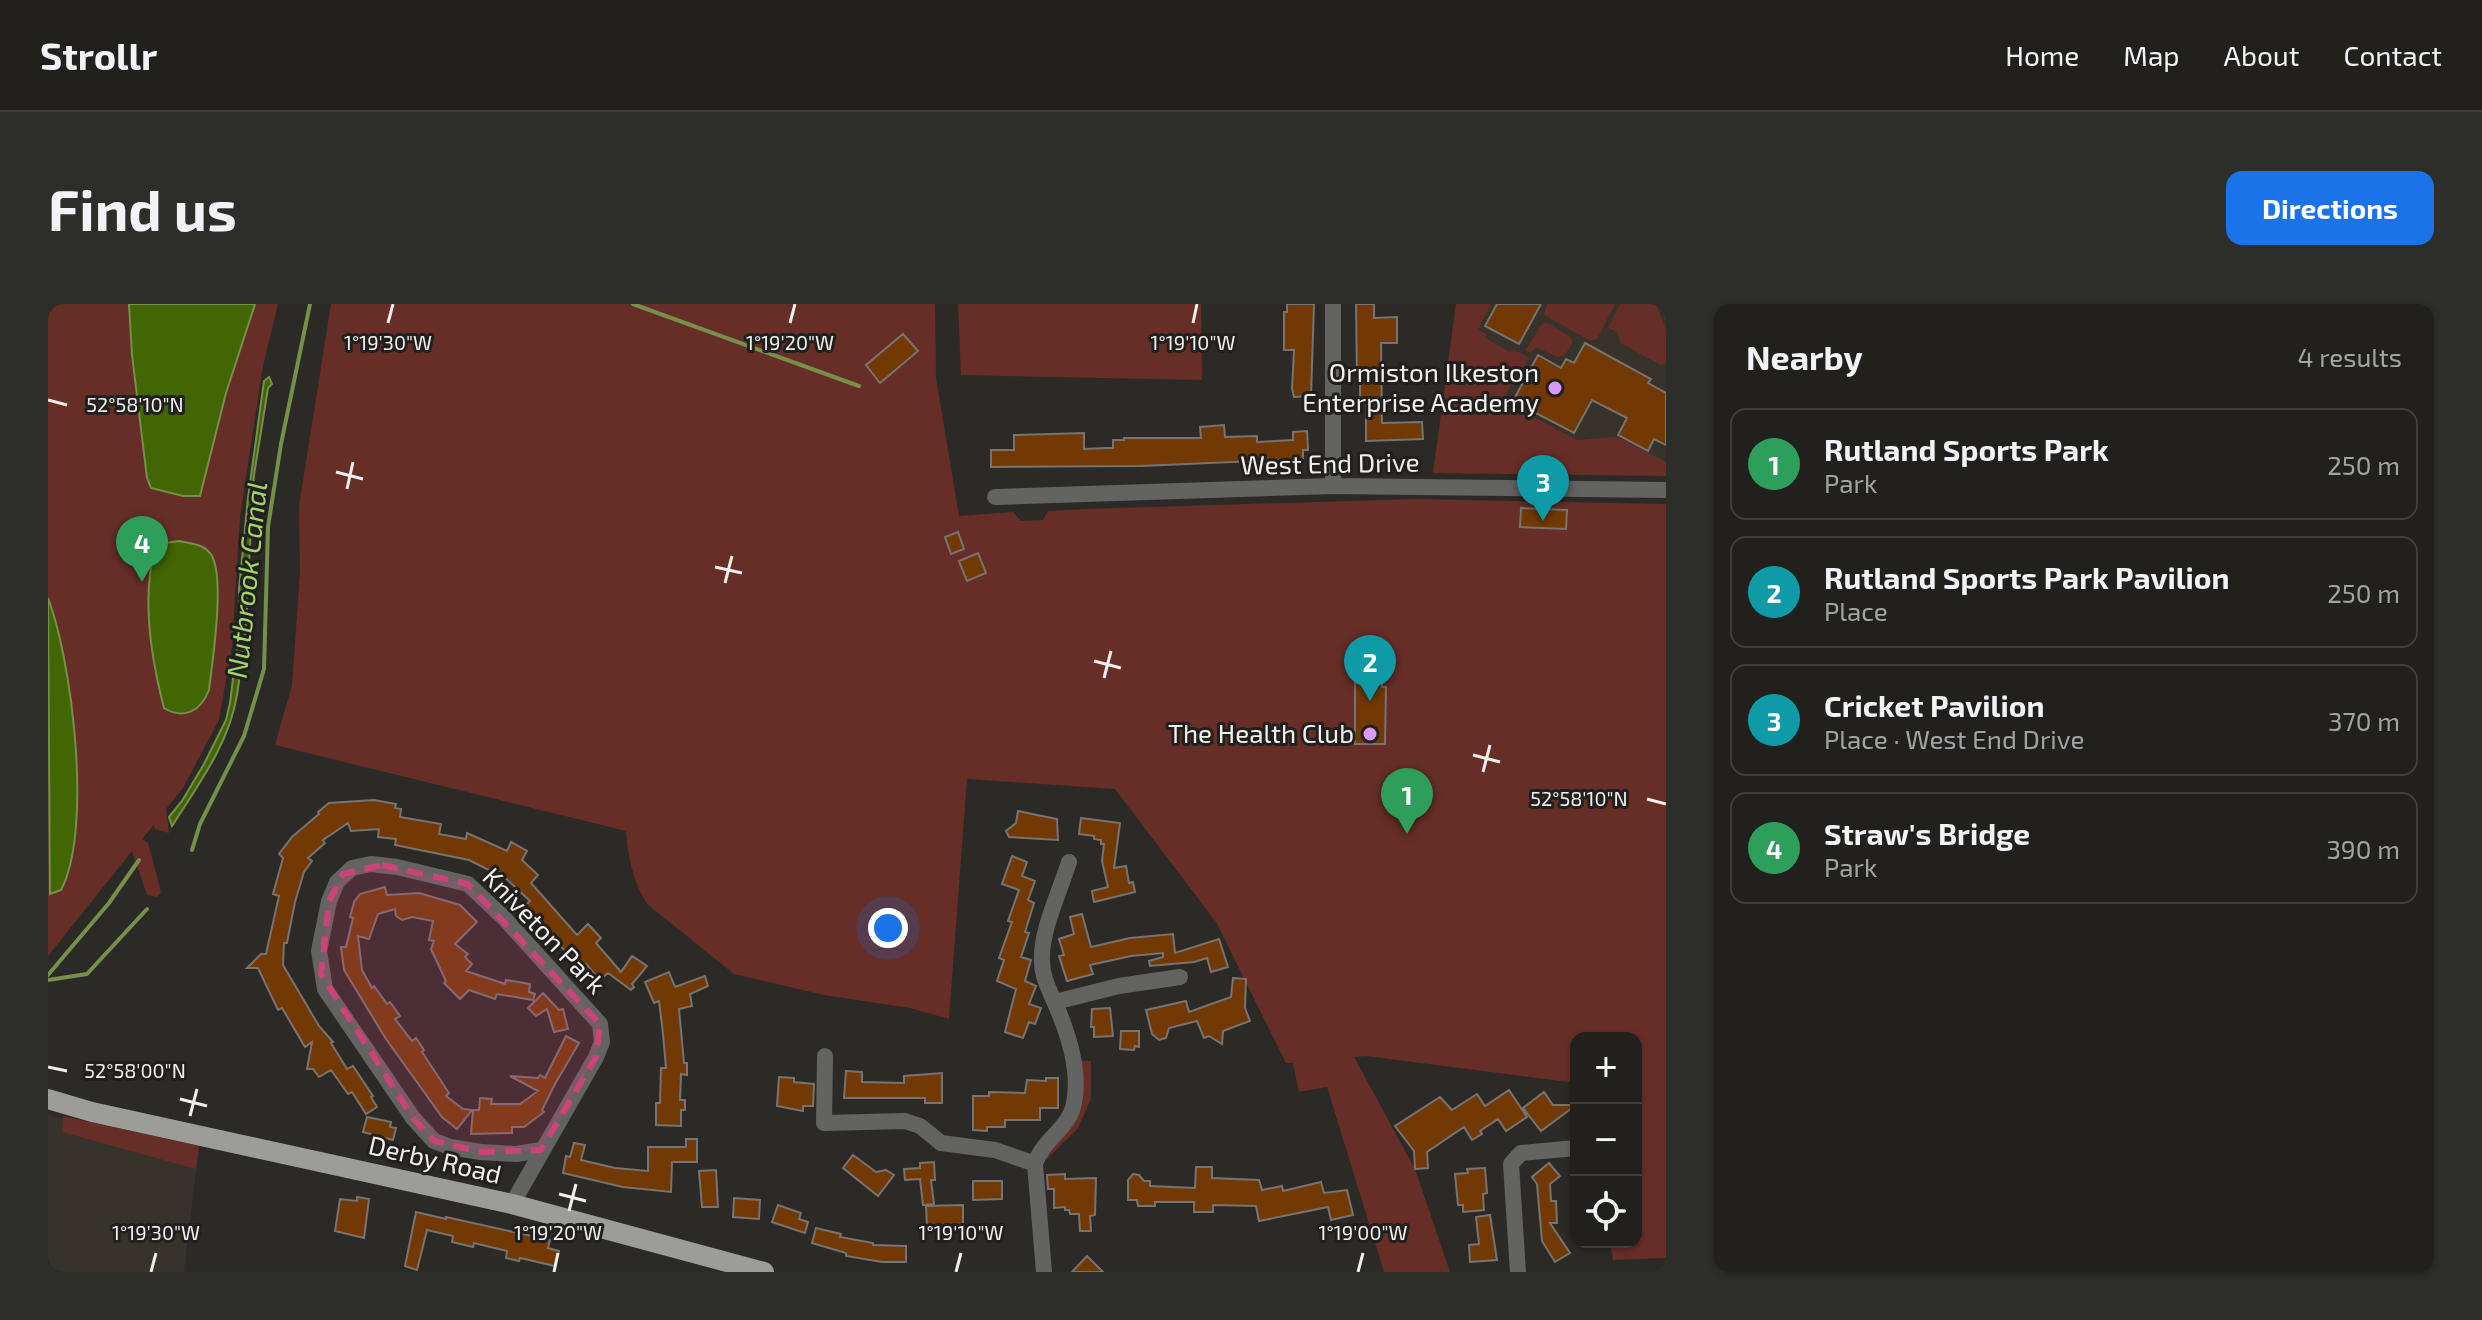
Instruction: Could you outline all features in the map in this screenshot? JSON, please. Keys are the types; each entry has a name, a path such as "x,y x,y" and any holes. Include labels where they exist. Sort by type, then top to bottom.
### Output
{"main road":[{"name":"Derby Road","path":"48,1099 92,1112 512,1204 764,1272"}],"street":[{"path":"1333,304 1333,486"},
{"name":"West End Drive","path":"995,497 1030,505 1333,486 1666,490"},
{"path":"1044,1272 1035,1164 1041,1150 1064,1124 1074,1105 1072,1057 1044,975 1042,956 1055,880 1069,862"},
{"name":"Kniveton Park","path":"512,1204 596,1057 602,1042 600,1024 505,919 468,884 382,865 360,866 343,874 329,901 319,951 321,974 331,999 413,1118 434,1141 450,1147 504,1153 541,1150"},
{"path":"1055,1002 1143,990 1180,977"},
{"path":"825,1056 824,1123 905,1121 920,1126 941,1143 995,1150 1035,1164"},
{"path":"1518,1272 1511,1164 1521,1153 1559,1157 1570,1151"}],"highlighted area":[{"path":"382,865 468,884 600,1024 596,1057 541,1150 481,1152 434,1141 413,1118 321,974 329,901 343,874"}],"shaded area":[{"path":"48,304 278,304 263,366 240,517 232,646 219,720 183,788 166,809 169,833 155,829 154,825 142,839 148,843 161,892 157,897 147,895 132,851 48,956"},
{"path":"331,304 935,304 936,378 959,516 1013,512 1021,521 1043,520 1048,511 1415,499 1666,504 1666,1258 1613,1260 1611,1248 1642,1248 1642,1032 1570,1032 1570,1082 1354,1057 1415,1169 1450,1272 1384,1272 1327,1087 1299,1092 1293,1063 1286,1063 1216,922 1115,789 967,779 949,1019 910,1008 824,995 734,974 647,904 632,869 626,831 275,745 292,685 300,572 299,506"},
{"path":"958,304 1201,304 1202,380 961,375"},
{"name":"Ormiston Ilkeston Enterprise Academy","path":"1456,304 1666,304 1666,476 1433,473"},
{"path":"1456,304 1491,304 1478,330 1487,334 1485,338 1510,352 1513,349 1529,358 1524,367 1520,367 1506,394 1506,402 1577,440 1617,437 1666,462 1666,476 1433,473"},
{"path":"1547,304 1615,304 1597,339 1591,341 1544,315"},
{"path":"1620,304 1656,304 1666,330 1666,363 1661,365 1620,343 1617,332 1608,328"},
{"path":"1544,323 1551,324 1572,338 1572,344 1564,356 1557,357 1536,347 1530,353 1526,350"},
{"path":"1082,1061 1091,1061 1091,1099 1078,1128 1046,1160 1078,1113"},
{"path":"48,1115 199,1146 184,1272 48,1272"},
{"path":"63,1116 199,1146 196,1169 62,1132"}],"water":[{"path":"129,304 255,304 226,393 200,496 183,496 151,488 147,478"},
{"path":"269,377 272,384 268,388 254,475 246,620 237,695 220,747 172,826 169,817 204,764 226,720 230,703 240,621 239,589 248,498 264,381"},
{"path":"179,541 209,552 214,562 218,596 209,690 197,708 185,713 164,708 155,669 148,608 155,549 165,543"},
{"path":"48,598 65,662 76,745 77,788 71,863 61,890 50,894"}],"building":[{"path":"1287,304 1314,304 1311,396 1294,397 1294,350 1284,350 1284,312 1287,312"},
{"path":"1356,304 1374,304 1374,318 1397,317 1397,343 1381,343 1382,423 1422,422 1423,439 1366,441 1366,402 1360,402 1360,378 1357,378"},
{"path":"1497,304 1541,304 1519,344 1485,326"},
{"path":"903,334 918,351 880,383 866,365"},
{"path":"1585,343 1651,379 1648,383 1666,393 1666,445 1654,439 1648,451 1618,435 1627,418 1592,400 1574,433 1513,401 1538,355 1561,368 1566,359 1574,363"},
{"path":"1224,425 1225,437 1257,436 1257,442 1293,440 1293,432 1307,431 1308,450 1303,450 1303,459 1141,466 991,467 991,450 1014,450 1014,435 1084,433 1084,449 1113,448 1113,440 1124,438 1201,438 1200,427"},
{"path":"1521,508 1567,510 1566,529 1520,527"},
{"path":"958,532 964,549 951,554 945,537"},
{"path":"978,553 986,573 967,581 959,561"},
{"path":"1355,680 1382,680 1382,687 1386,687 1385,744 1355,744"},
{"path":"374,800 396,804 395,808 401,809 400,817 441,824 439,834 466,839 467,833 507,851 511,842 527,851 522,860 538,875 531,883 577,935 588,924 601,938 596,943 621,972 632,956 647,966 632,984 634,987 631,990 608,973 600,980 586,964 577,963 523,908 530,901 498,871 497,874 469,860 395,845 396,839 378,837 379,829 351,831 348,823 323,840 325,843 308,858 312,861 304,872 295,902 287,943 284,943 283,965 347,1069 353,1066 373,1096 377,1107 366,1114 352,1092 348,1094 331,1070 319,1077 313,1069 307,1069 312,1042 305,1047 282,1008 278,1010 258,968 247,968 261,954 266,954 279,896 273,894 283,858 279,854 292,837 329,803"},
{"path":"1018,811 1057,819 1058,840 1009,837 1006,831 1016,823"},
{"path":"1081,818 1120,823 1114,868 1126,866 1129,883 1133,882 1135,892 1094,902 1092,891 1108,887 1102,861 1104,844 1094,836 1079,834"},
{"path":"1012,856 1027,862 1022,876 1035,881 1028,900 1034,903 1025,932 1029,933 1021,957 1031,960 1025,981 1036,986 1029,1004 1041,1008 1035,1024 1029,1022 1023,1038 1005,1032 1016,989 997,981 1004,960 999,958 1019,890 1002,884"},
{"path":"385,887 387,895 419,893 460,905 477,922 455,944 468,954 465,957 472,964 466,971 505,984 506,980 530,984 529,992 535,994 533,1000 497,994 495,999 469,990 460,999 444,983 446,981 431,949 434,941 429,940 433,921 412,917 402,920 396,916 395,909 378,914 369,939 358,936 362,970 372,988 374,986 387,1004 390,1002 400,1016 395,1019 412,1041 416,1038 449,1093 446,1096 463,1109 472,1110 457,1129 442,1117 386,1039 344,970 341,947 346,947 354,902 360,894"},
{"path":"1082,914 1091,947 1130,938 1173,934 1175,953 1219,939 1228,967 1211,972 1207,958 1150,966 1149,961 1163,957 1163,953 1090,965 1093,974 1067,981 1059,956 1064,955 1059,939 1074,934 1070,917"},
{"path":"669,972 675,987 705,976 708,986 690,994 692,1006 679,1009 684,1063 687,1063 687,1075 681,1074 680,1100 685,1100 685,1110 681,1110 681,1126 656,1125 661,1068 666,1068 659,1001 654,1003 645,982"},
{"path":"1233,978 1246,979 1245,1008 1250,1021 1223,1031 1222,1044 1209,1036 1204,1038 1197,1021 1169,1028 1166,1038 1159,1040 1152,1034 1146,1010 1186,1001 1189,1012 1231,997"},
{"path":"543,993 559,1010 563,1009 568,1029 554,1032 547,1009 536,1016 528,1008"},
{"path":"1110,1008 1113,1036 1094,1037 1092,1009"},
{"path":"1121,1031 1139,1031 1139,1047 1135,1046 1134,1050 1120,1049"},
{"path":"566,1036 579,1043 555,1084 542,1110 544,1112 524,1127 512,1127 512,1133 471,1134 473,1110 479,1110 480,1098 492,1099 491,1104 520,1104 538,1091 510,1076 538,1078 540,1075 545,1078"},
{"path":"846,1071 862,1072 862,1082 904,1083 904,1076 942,1073 942,1103 925,1103 925,1098 844,1098"},
{"path":"779,1077 814,1084 813,1106 803,1106 803,1111 777,1106"},
{"path":"1046,1078 1058,1078 1058,1108 1040,1108 1040,1120 1005,1120 1005,1127 973,1130 973,1096 989,1096 989,1092 1025,1093 1027,1080 1046,1081"},
{"path":"1509,1090 1527,1117 1506,1131 1498,1119 1472,1140 1464,1127 1427,1152 1428,1168 1415,1169 1414,1151 1395,1126 1440,1097 1452,1110 1477,1094 1485,1106"},
{"path":"1544,1092 1553,1105 1570,1105 1570,1109 1541,1131 1523,1108"},
{"path":"367,1117 391,1122 390,1127 396,1128 393,1140 363,1132"},
{"path":"686,1139 697,1139 697,1162 672,1162 671,1192 623,1187 563,1173 566,1156 570,1157 574,1143 585,1145 581,1160 648,1171 648,1147 686,1147"},
{"path":"853,1155 876,1172 886,1170 894,1175 878,1196 843,1168"},
{"path":"934,1162 935,1180 931,1180 934,1204 923,1205 920,1179 905,1180 904,1169 920,1168 920,1163"},
{"path":"1549,1163 1560,1176 1550,1184 1551,1201 1556,1201 1557,1223 1550,1223 1570,1253 1555,1262 1542,1241 1537,1184 1532,1177"},
{"path":"1196,1167 1212,1167 1212,1178 1259,1180 1262,1190 1282,1186 1283,1191 1321,1182 1324,1193 1347,1190 1353,1215 1331,1220 1328,1207 1259,1221 1256,1206 1213,1205 1213,1212 1194,1212 1194,1202 1155,1202 1155,1206 1138,1206 1137,1200 1128,1200 1128,1180 1133,1174 1150,1181 1150,1186 1195,1188"},
{"path":"1485,1168 1487,1193 1483,1194 1484,1210 1463,1212 1463,1205 1458,1205 1455,1174 1468,1173 1467,1169"},
{"path":"716,1170 718,1207 702,1207 699,1171"},
{"path":"1065,1174 1065,1179 1096,1178 1095,1215 1090,1216 1091,1231 1080,1231 1079,1214 1070,1214 1065,1207 1054,1208 1054,1189 1048,1189 1047,1175"},
{"path":"973,1181 1002,1181 1002,1199 973,1200"},
{"path":"357,1197 369,1199 364,1238 335,1231 340,1199 357,1201"},
{"path":"734,1198 760,1200 759,1219 733,1217"},
{"path":"778,1205 801,1213 799,1219 808,1222 805,1233 772,1222"},
{"path":"963,1205 963,1227 927,1228 926,1206"},
{"path":"416,1212 550,1240 548,1248 559,1251 555,1266 506,1258 507,1251 474,1243 473,1247 452,1242 453,1236 427,1230 417,1270 405,1266"},
{"path":"1490,1215 1497,1260 1470,1262 1469,1245 1479,1244 1476,1217"},
{"path":"816,1228 873,1245 906,1246 906,1262 846,1256 846,1253 812,1243"},
{"path":"1087,1256 1103,1272 1072,1272"}],"waterway":[{"name":"Nutbrook Canal","path":"192,850 200,824 244,736 264,669 268,527 281,444 310,304"},
{"path":"633,304 859,386"},
{"path":"48,975 109,903 139,860"},
{"name":"Nutbrook Canal","path":"48,980 87,974 147,909"}],"place":[{"name":"Ormiston Ilkeston Enterprise Academy","path":"1555,388"},
{"name":"Cricket Pavilion","path":"1543,521"},
{"name":"Straw's Bridge","path":"142,582"},
{"name":"Rutland Sports Park Pavilion","path":"1370,701"},
{"name":"The Health Club","path":"1370,734"},
{"name":"Rutland Sports Park","path":"1407,834"}]}
